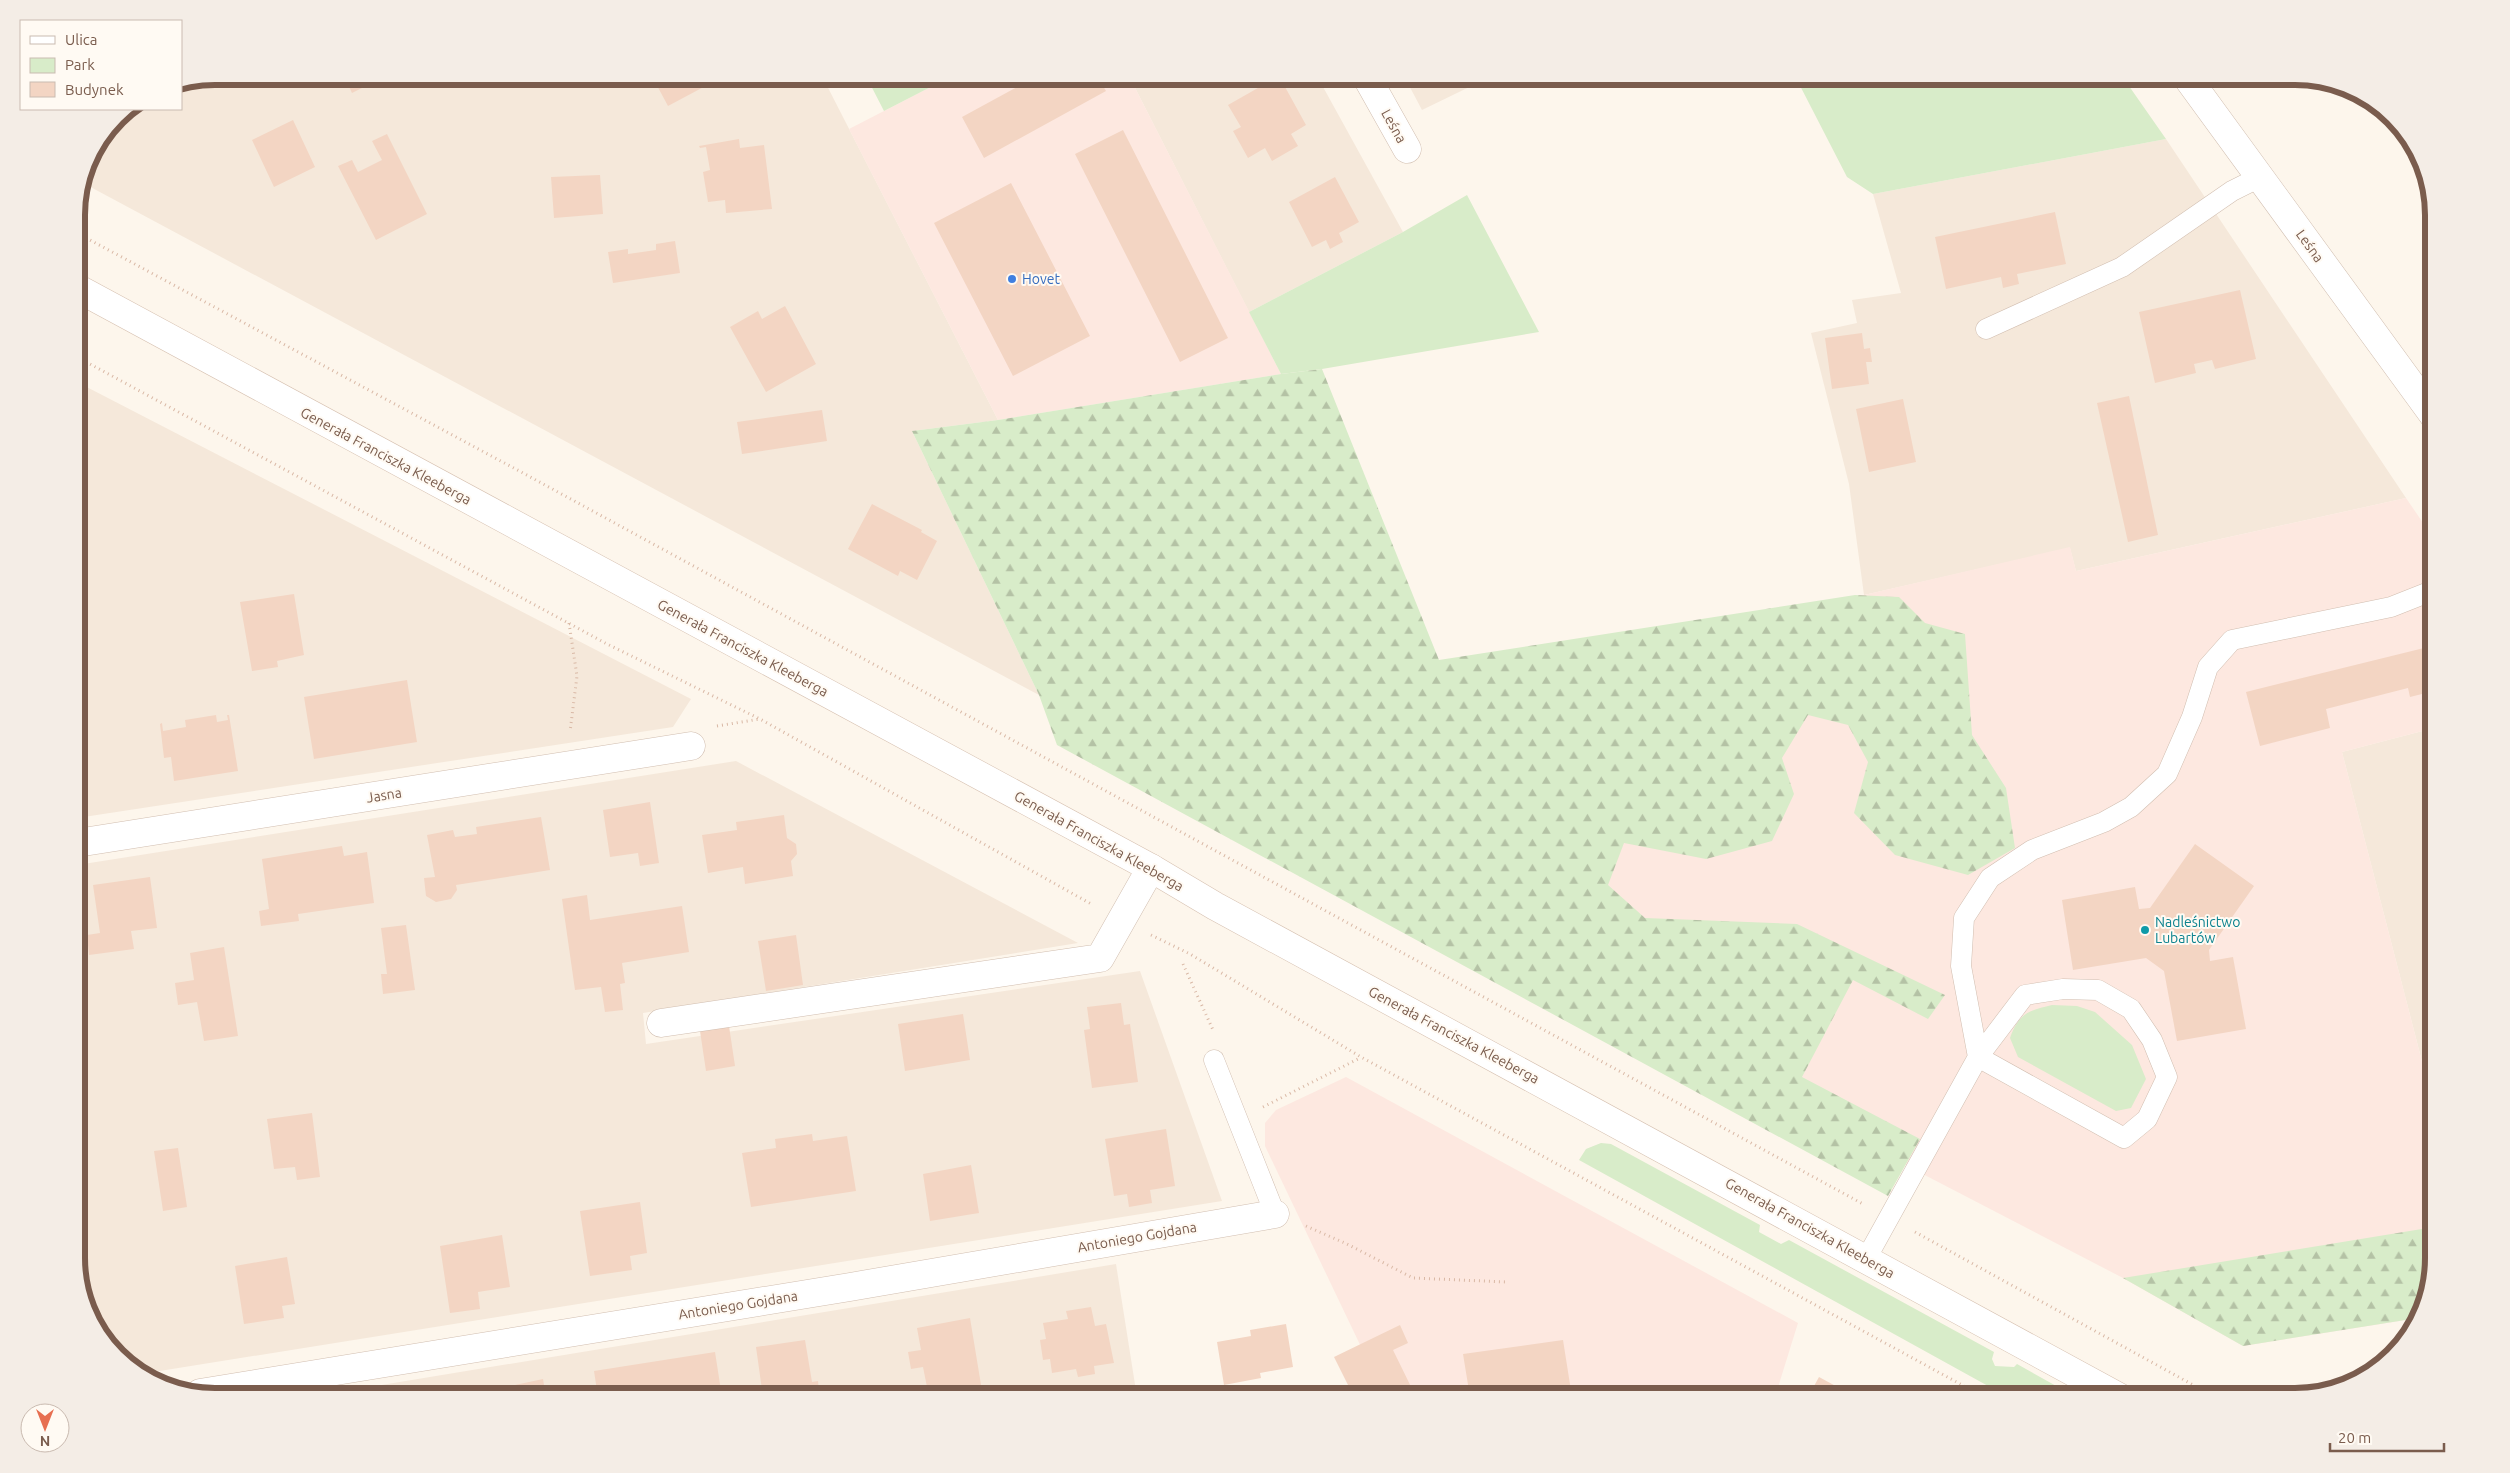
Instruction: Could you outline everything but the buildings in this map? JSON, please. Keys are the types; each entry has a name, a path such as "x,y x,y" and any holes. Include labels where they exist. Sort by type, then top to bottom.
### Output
{"street":[{"name":"Leśna","path":"1371,85 1407,149"},
{"name":"Leśna","path":"2193,85 2425,404"},
{"name":"Generała Franciszka Kleeberga","path":"85,293 1151,868 1224,910 2103,1388"},
{"name":"Jasna","path":"85,842 691,746"},
{"path":"661,1023 1100,958 1151,868"},
{"name":"Antoniego Gojdana","path":"231,1388 850,1287 1275,1214"}],"lane":[{"path":"1986,329 2122,267 2232,191 2260,177"},
{"path":"1978,1057 1961,966 1961,956 1964,918 1990,878 2032,850 2104,822 2131,807 2167,774 2192,717 2208,667 2232,640 2391,608 2425,594"},
{"path":"1866,1259 1978,1057 2025,995 2063,989 2098,990 2131,1009 2152,1040 2167,1078 2147,1118 2124,1138 1978,1057"},
{"path":"1214,1060 1275,1214"}],"path":[{"path":"85,238 540,482 2199,1388"},
{"path":"85,362 569,623 760,719 1121,921 1190,954 1360,1057 1967,1388"},
{"path":"538,770 572,730 577,676 569,623"},
{"path":"1183,964 1215,1034 1214,1060"},
{"path":"1238,1120 1360,1057"},
{"path":"1275,1214 1347,1244 1413,1278 1507,1282"}],"shaded area":[{"path":"207,85 827,85 998,420 912,431 1039,695 88,186 98,158 117,129 139,110 182,110 182,89"},
{"path":"935,85 1134,85 1281,374 998,420 849,129"},
{"path":"1134,85 1322,85 1403,232 1249,312"},
{"path":"1409,85 1473,85 1422,110"},
{"path":"2166,139 2406,498 2076,571 2070,548 1864,595 1849,484 1811,333 1857,323 1852,300 1901,293 1873,194"},
{"path":"85,386 691,699 673,727 85,817"},
{"name":"Nadleśnictwo Lubartów","path":"2406,498 2425,526 2425,730 2342,752 2425,1073 2424,1275 2421,1291 2410,1319 2243,1346 2123,1278 1915,1170 1467,921 1855,595 1864,595 2070,547 2076,571"},
{"path":"2425,730 2425,1073 2342,752"},
{"path":"736,761 1078,943 643,1013 646,1044 1140,971 1222,1201 152,1372 123,1350 107,1330 92,1300 85,1266 85,864"},
{"path":"1346,1077 1798,1323 1778,1388 1381,1388 1265,1146 1265,1123 1276,1110"},
{"path":"1116,1264 1136,1388 364,1388"}],"green space":[{"path":"871,85 935,85 884,111"},
{"path":"1800,85 2128,85 2166,139 1873,194 1847,177"},
{"path":"1467,195 1539,332 1322,369 1281,374 1249,312 1403,232"},
{"path":"1322,369 1439,660 1855,595 1899,597 1925,623 1965,634 1972,735 2006,788 2015,848 1968,875 1895,855 1854,813 1868,762 1848,725 1808,715 1782,758 1794,794 1772,841 1706,859 1624,843 1608,885 1645,918 1797,924 1945,995 1928,1019 1853,980 1802,1077 1920,1139 1888,1196 1057,745 1039,695 912,431 998,420"},
{"path":"2052,1005 2077,1006 2095,1012 2132,1045 2146,1079 2131,1108 2116,1111 2018,1057 2010,1038 2017,1023 2025,1014"},
{"path":"1601,1143 1611,1144 1760,1225 1759,1232 1781,1244 1789,1240 1994,1352 1992,1359 1995,1366 2014,1367 2017,1364 2060,1388 1992,1388 1579,1160 1586,1149"},
{"path":"2425,1228 2424,1275 2421,1291 2410,1319 2243,1346 2123,1278"}],"place":[{"name":"Hovet","path":"1012,279"},
{"name":"Nadleśnictwo Lubartów","path":"2145,930"}]}
